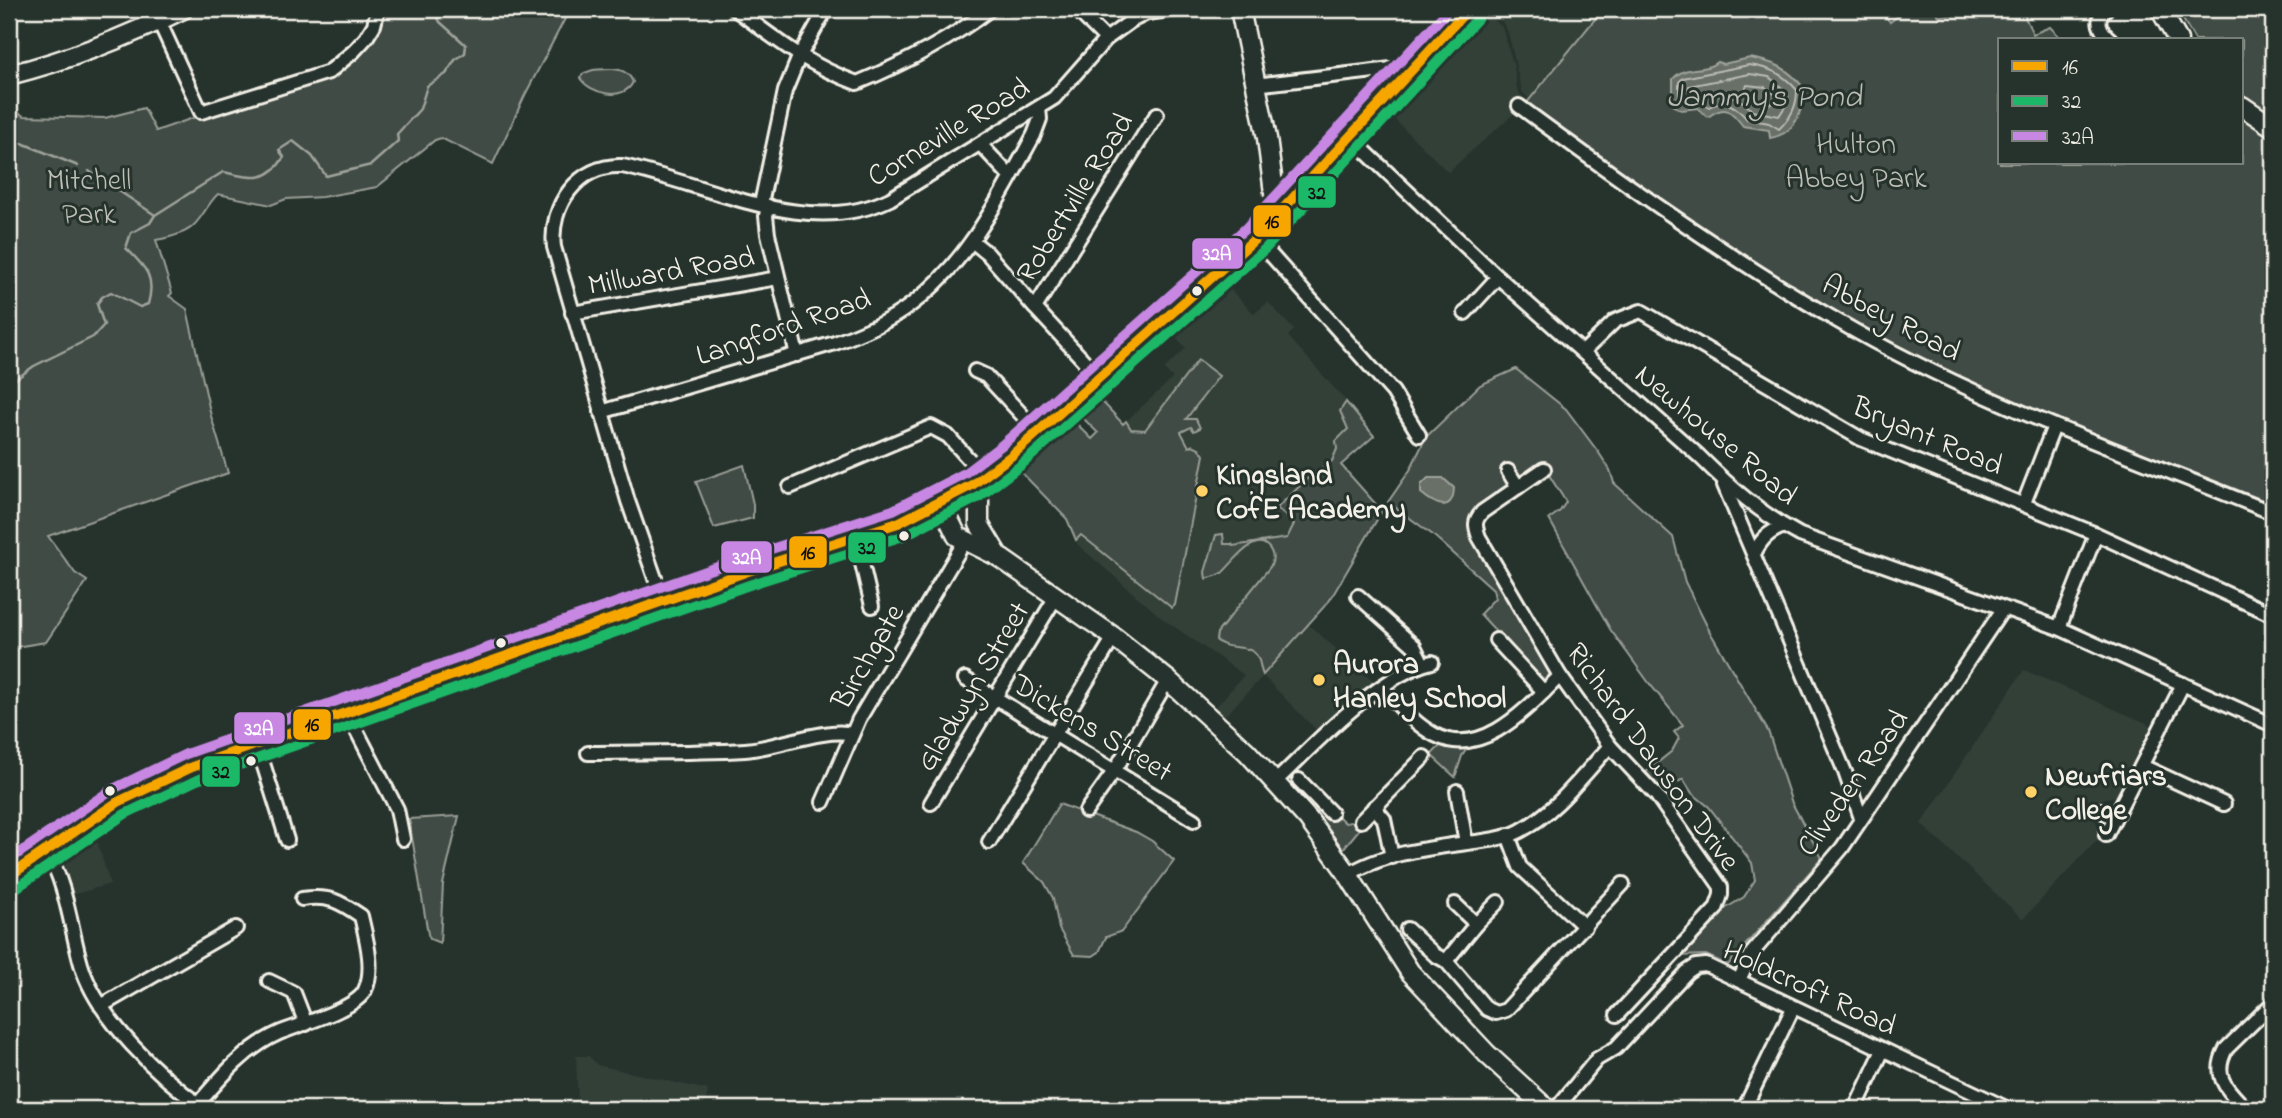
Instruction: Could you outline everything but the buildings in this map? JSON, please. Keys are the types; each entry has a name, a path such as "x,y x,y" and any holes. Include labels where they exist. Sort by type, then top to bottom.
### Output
{"highway":[{"path":"9,876 116,803 192,766 803,552 898,523 941,503 978,481 1038,432 1287,207 1409,74 1463,10"}],"street":[{"path":"9,75 48,65 183,9"},
{"path":"159,21 201,112 329,72 366,38 374,25 378,9"},
{"path":"735,9 799,57 833,75 857,83 897,66 990,9"},
{"path":"797,355 766,224 765,205 770,154 785,91 799,57 826,9"},
{"path":"1076,9 1106,39"},
{"name":"Corneville Road","path":"663,601 632,514 554,247 553,226 564,198 576,183 604,167 622,166 795,213 823,215 863,210 890,200 1058,95 1106,39 1141,15 1177,9"},
{"path":"1240,9 1267,138 1274,193 1287,207"},
{"path":"2106,9 2100,15 2099,23 2101,31 2109,38"},
{"path":"2160,9 2177,38"},
{"path":"1255,85 1400,68 1409,74"},
{"name":"Abbey Road","path":"1519,107 1686,226 1837,321 1940,374 2054,426 2273,513"},
{"path":"2244,107 2273,127"},
{"name":"Langford Road","path":"601,412 848,338 901,312 929,290 972,241 1037,128 1040,120 1039,108"},
{"name":"Robertville Road","path":"1035,308 1157,114"},
{"name":"Newhouse Road","path":"1351,138 1498,277 1757,509 1800,535 2059,628 2273,725"},
{"path":"980,144 1010,176"},
{"path":"1255,238 1392,391 1419,435"},
{"path":"972,241 988,253 1099,377"},
{"path":"1465,313 1498,277"},
{"name":"Millward Road","path":"572,313 778,278"},
{"name":"Bryant Road","path":"1583,352 1615,321 1641,311 1860,439 2024,503 2273,615"},
{"path":"975,371 986,376 1038,432"},
{"path":"2024,503 2054,426"},
{"path":"790,487 931,427 948,436 978,481 979,524 999,556"},
{"name":"Richard Dawson Drive","path":"1544,469 1482,512 1475,525 1479,537 1560,676 1610,746 1657,796 1721,887 1716,909 1618,1014"},
{"path":"1508,471 1518,487"},
{"path":"1722,480 1755,552 1845,772 1861,818"},
{"path":"941,503 957,536 999,556 1114,637 1168,681 1276,781 1346,872 1410,972 1478,1045 1547,1109"},
{"path":"1755,552 1761,539 1770,531 1784,526"},
{"path":"2059,628 2096,534"},
{"path":"856,538 872,606"},
{"name":"Birchgate","path":"823,802 852,734 965,541"},
{"name":"Gladwyn Street","path":"932,803 1057,595"},
{"path":"1276,781 1331,729 1382,688 1427,663 1414,646 1358,596"},
{"name":"Cliveden Road","path":"1739,980 1752,953 1842,848 2003,609"},
{"path":"989,842 1114,637"},
{"path":"1496,640 1544,692"},
{"path":"1382,688 1418,724 1434,735 1464,741 1482,738 1499,730 1560,676"},
{"name":"Dickens Street","path":"965,680 1194,820"},
{"path":"1086,811 1115,770 1168,681"},
{"path":"2106,835 2183,684"},
{"path":"347,712 397,809 403,839"},
{"path":"588,752 746,750 777,746 835,732 852,734"},
{"path":"257,744 287,840"},
{"path":"1346,872 1392,857 1517,833 1546,814 1610,746"},
{"path":"1361,821 1408,764 1424,757"},
{"path":"2142,766 2224,804"},
{"path":"1293,802 1303,785 1331,813"},
{"path":"1457,791 1466,843"},
{"path":"1374,807 1384,819 1392,857"},
{"path":"2099,810 2114,818"},
{"path":"1508,835 1520,867 1585,927"},
{"path":"47,852 57,868 82,968 91,992 128,1039 172,1083 198,1104"},
{"path":"1407,929 1435,955 1446,961 1487,1009 1496,1013 1506,1010 1623,884"},
{"path":"183,1109 198,1104 224,1073 243,1056 277,1034 341,1009 364,994 369,979 367,943 361,916 332,898 302,899"},
{"path":"1446,961 1498,902"},
{"path":"1455,904 1476,924"},
{"path":"101,1006 236,928"},
{"name":"Holdcroft Road","path":"1556,1109 1597,1059 1616,1048 1696,965 1706,965 1739,980 2008,1109"},
{"path":"277,980 294,993 306,1024"},
{"path":"2246,1109 2225,1086 2219,1069 2221,1059 2226,1049 2273,1003"},
{"path":"1745,1107 1793,1008"},
{"path":"1855,1109 1883,1050"}],"shaded area":[{"path":"1487,9 1602,9 1529,100 1522,91 1508,32 1501,20"},
{"path":"1482,10 1502,27 1514,67 1517,89 1526,103 1448,172 1392,117 1425,74 1463,37"},
{"name":"Kingsland CofE Academy","path":"1227,286 1254,314 1268,302 1294,330 1288,336 1374,436 1341,465 1382,511 1330,600 1308,624 1376,684 1319,733 1263,676 1223,718 1214,709 1244,675 1163,619 1078,545 1067,519 1020,471 1020,465 1071,418 1091,439 1097,434 1077,412 1123,424 1173,378 1164,369 1186,348 1173,335"},
{"name":"Newfriars College","path":"2024,670 2151,725 2117,796 2102,799 2094,818 2102,835 2023,919 1921,824"},
{"path":"95,834 110,884 72,895 64,863"},
{"path":"576,1056 589,1056 597,1065 708,1090 704,1109 578,1109"}],"green space":[{"name":"Mitchell Park","path":"382,9 570,9 493,164 441,138 377,187 322,197 286,199 271,205 218,194 190,229 156,240 172,293 169,296 187,309 211,416 228,473 48,536 75,573 87,581 46,642 9,648 9,107 24,116 105,118 144,108 156,131 347,64"},
{"name":"Hulton Abbey Park","path":"1603,9 1880,9 1890,22 1907,9 1935,9 1939,16 2021,9 2033,34 2050,27 2061,38 1998,38 1998,164 2244,164 2244,111 2273,131 2273,508 2055,423 1943,371 1839,317 1690,224 1525,105"},
{"path":"2177,9 2273,9 2273,115 2244,96 2244,38 2194,38"},
{"path":"593,70 621,70 633,82 622,92 599,92 580,78 584,73"},
{"path":"1198,360 1219,376 1186,419 1196,419 1200,428 1194,431 1191,427 1181,432 1189,447 1193,445 1199,448 1204,455 1175,605 1172,608 1081,535 1076,540 1067,519 1020,471 1020,465 1071,418 1092,439 1098,433 1077,412 1096,395 1123,424 1126,421 1131,429 1145,430"},
{"path":"1516,369 1566,409 1599,453 1610,470 1614,483 1673,537 1685,582 1710,632 1768,731 1792,803 1822,858 1728,965 1706,955 1679,956 1723,910 1744,897 1755,880 1752,863 1709,807 1692,793 1683,779 1663,792 1646,772 1672,751 1679,738 1674,732 1683,725 1610,629 1549,519 1560,511 1566,502 1549,475 1546,463 1521,476 1510,464 1502,469 1508,483 1500,493 1479,508 1470,527 1549,669 1550,675 1543,681 1538,681 1499,641 1494,629 1480,614 1495,598 1493,589 1433,535 1388,502 1410,470 1426,437 1480,385"},
{"path":"1346,402 1374,436 1341,465 1382,511 1330,600 1263,675 1255,653 1245,648 1226,646 1216,640 1217,633 1270,567 1272,553 1265,544 1252,545 1222,573 1206,579 1205,572 1216,535 1223,534 1224,544 1233,546 1287,538 1294,524 1277,508 1309,477 1332,461 1337,449 1336,441 1348,429 1340,411"},
{"path":"744,465 753,504 753,518 714,528 696,482"},
{"path":"1441,745 1468,747 1455,777 1431,755"},
{"path":"1305,799 1334,812 1345,823 1357,821 1362,826 1343,849 1301,803"},
{"path":"1059,804 1136,832 1152,841 1174,861 1122,931 1106,937 1099,952 1093,956 1074,955 1059,929 1053,898 1044,882 1023,863"},
{"path":"459,816 443,884 440,943 430,939 428,934 409,819"}],"water":[{"name":"Jammy's Pond","path":"1750,58 1780,67 1804,88 1800,113 1786,132 1770,138 1769,130 1743,126 1727,111 1719,111 1708,117 1698,108 1681,110 1673,105 1673,79 1678,74 1717,62 1723,64"},
{"path":"1428,478 1443,478 1454,488 1453,496 1447,504 1437,504 1421,493 1421,485"}],"waterway":[{"path":"9,384 34,366 93,337 104,325 97,304 102,297 111,292 140,307 148,304 150,279 139,261 126,248 131,233 150,223 155,215 223,172 251,177 265,175 278,166 284,157 279,150 293,141 312,156 326,176 371,165 398,141 397,134 420,109 427,86 446,74 455,60 465,53 466,45 440,22 434,9"},
{"path":"1869,9 1880,16"},
{"path":"9,145 22,143 78,166"},
{"path":"89,171 155,215"}],"transit line":[{"name":"32A","path":"9,860 111,790 186,754 743,558 893,510 965,473 1002,445 1246,228 1449,9"},
{"name":"16","path":"9,876 118,802 192,767 748,571 898,523 972,485 1011,456 1256,238 1468,9"},
{"name":"32","path":"16,888 125,814 197,780 752,584 903,536 979,497 1020,466 1266,248 1478,18"}],"place":[{"name":"Kingsland CofE Academy","path":"1202,491"},
{"name":"Aurora Hanley School","path":"1319,680"},
{"name":"Newfriars College","path":"2031,792"}]}
